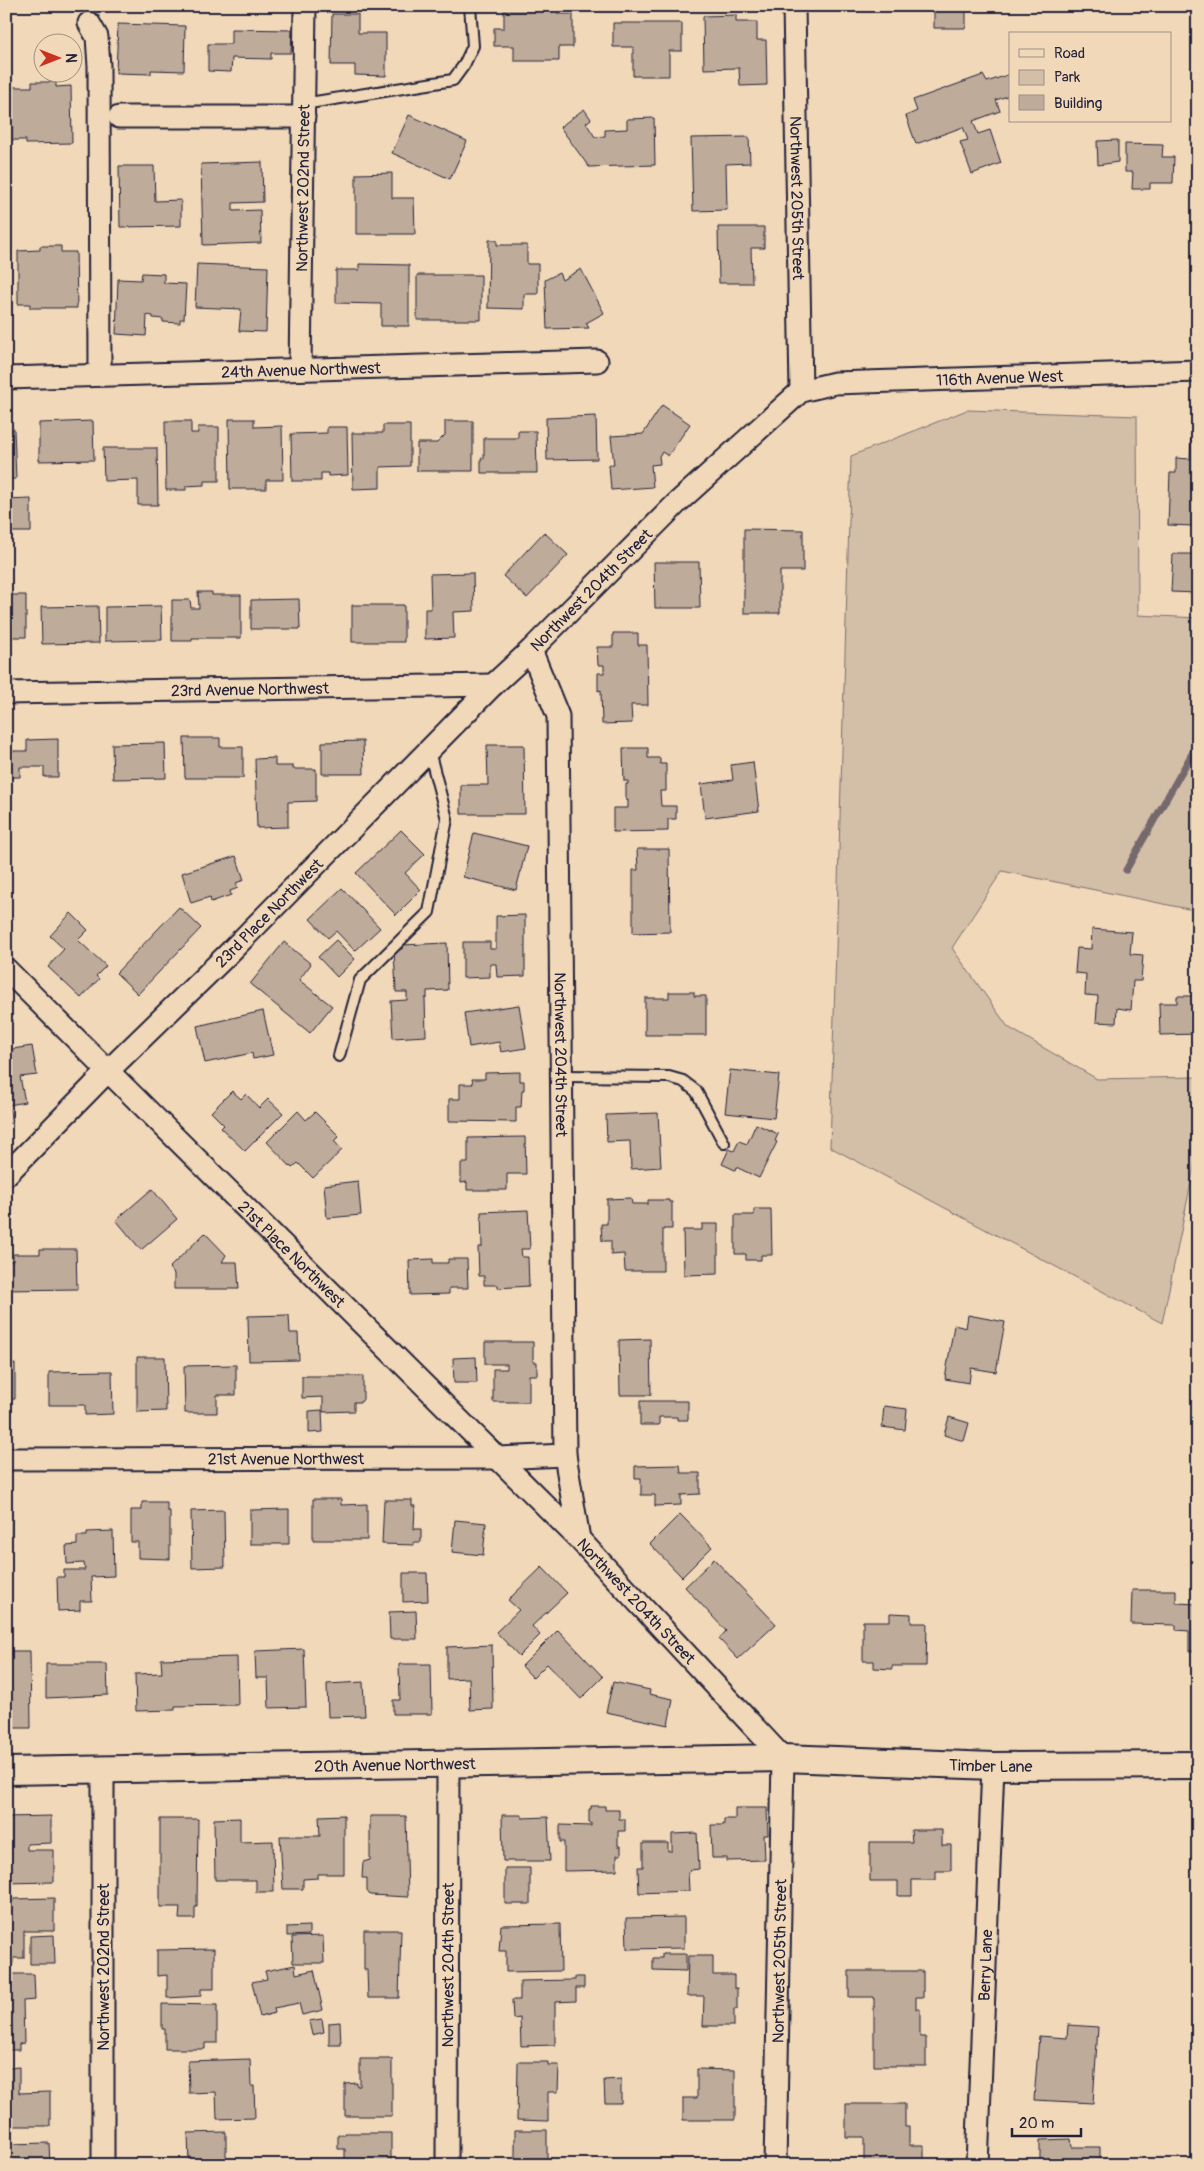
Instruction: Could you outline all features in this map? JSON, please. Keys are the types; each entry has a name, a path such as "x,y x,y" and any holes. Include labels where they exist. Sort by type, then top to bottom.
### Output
{"street":[{"name":"Northwest 202nd Street","path":"300,369 305,6"},
{"name":"Northwest 205th Street","path":"794,6 801,391"},
{"path":"89,24 97,37 99,66 100,375"},
{"path":"119,117 304,111"},
{"name":"24th Avenue Northwest","path":"6,378 597,361"},
{"name":"116th Avenue West","path":"801,391 845,382 1198,371"},
{"name":"Northwest 204th Street","path":"783,1758 580,1539 564,1455 558,716 531,650 678,503 801,391"},
{"name":"23rd Place Northwest","path":"108,1072 228,954 492,685 531,650"},
{"name":"23rd Avenue Northwest","path":"6,694 492,685"},
{"path":"6,969 108,1072 6,1175"},
{"name":"21st Place Northwest","path":"108,1072 580,1539"},
{"name":"21st Avenue Northwest","path":"6,1458 497,1458 564,1455"},
{"name":"Northwest 205th Street","path":"776,2165 783,1758"},
{"name":"20th Avenue Northwest","path":"6,1771 783,1758"},
{"name":"Timber Lane","path":"783,1758 993,1766 1198,1764"},
{"name":"Northwest 204th Street","path":"447,2165 448,1764"},
{"name":"Berry Lane","path":"978,2165 993,1766"},
{"name":"Northwest 202nd Street","path":"103,1770 103,2165"}],"lane":[{"path":"304,111 453,80 464,65 473,46 470,6"},
{"path":"339,1056 360,980 429,912 446,819 428,750"},
{"path":"561,1076 669,1077 683,1081 696,1091 724,1143"}],"green space":[{"path":"967,410 1137,416 1138,615 1198,618 1198,911 1002,871 952,948 1008,1027 1097,1079 1198,1077 1198,1149 1162,1323 830,1147 851,456"}],"building":[{"path":"535,6 558,6 558,14 573,14 573,47 559,47 559,61 514,61 514,46 494,46 494,28 504,28 504,10 535,10"},
{"path":"934,6 966,6 966,28 934,28"},
{"path":"332,14 358,14 358,33 386,33 386,76 355,75 355,65 331,65"},
{"path":"736,15 736,22 757,22 757,40 766,40 767,85 740,86 739,68 704,69 703,16"},
{"path":"613,23 682,23 682,51 669,51 669,76 633,76 633,47 613,47"},
{"path":"118,24 185,26 184,71 151,70 151,74 116,73"},
{"path":"231,29 292,30 291,53 271,53 271,59 232,58 231,72 208,71 208,44 231,44"},
{"path":"1009,74 1009,95 996,100 1000,111 973,121 978,134 990,130 1001,163 972,174 960,142 968,140 963,127 916,144 906,116 917,111 913,100 983,75 987,82"},
{"path":"32,82 56,82 56,87 71,86 72,143 26,144 26,140 12,140 12,87 32,87"},
{"path":"584,109 591,119 586,123 595,137 605,136 605,130 627,129 627,119 654,118 655,165 589,167 560,127"},
{"path":"409,115 467,141 450,179 392,153"},
{"path":"749,137 750,163 726,164 727,210 693,211 691,138"},
{"path":"1118,140 1118,162 1098,165 1097,141"},
{"path":"1125,144 1163,145 1162,157 1174,157 1173,183 1150,183 1150,189 1132,189 1133,172 1125,172"},
{"path":"262,162 263,202 233,203 233,211 260,210 261,243 203,245 201,164"},
{"path":"119,166 154,166 155,201 181,200 181,226 120,227"},
{"path":"392,173 392,198 414,198 415,234 356,234 356,174"},
{"path":"718,227 764,227 764,248 751,248 752,283 719,283"},
{"path":"489,240 497,240 497,245 527,245 527,264 538,264 538,294 524,294 524,309 488,308"},
{"path":"40,246 61,246 61,252 76,252 77,308 30,308 30,304 18,304 18,251 40,250"},
{"path":"197,264 268,267 266,332 239,331 241,309 195,307"},
{"path":"359,264 409,265 409,326 381,326 381,304 336,303 336,270 359,270"},
{"path":"581,269 604,313 586,323 589,328 547,329 545,280 559,273 562,280"},
{"path":"142,273 164,274 164,283 186,284 184,319 180,319 180,323 163,322 163,319 147,315 146,336 116,334 118,279 141,280"},
{"path":"417,275 481,275 481,320 417,320"},
{"path":"662,405 690,424 668,456 662,452 659,456 660,464 651,465 653,487 611,490 609,465 614,465 611,436 643,434"},
{"path":"596,416 597,459 547,460 546,418"},
{"path":"229,419 254,419 254,427 282,426 283,480 266,480 266,489 230,489"},
{"path":"93,421 94,460 39,461 39,423"},
{"path":"165,421 191,421 191,433 198,433 198,427 219,427 219,481 204,481 204,485 186,486 186,490 166,490"},
{"path":"445,421 473,421 473,471 417,471 417,443 437,443 445,435"},
{"path":"383,425 410,425 410,466 380,467 380,488 353,489 352,433 383,433"},
{"path":"327,427 347,427 348,475 328,476 328,473 321,473 321,481 292,481 291,434 327,433"},
{"path":"14,429 16,479 6,479 6,430"},
{"path":"518,431 536,431 537,473 481,473 481,458 484,458 484,438 518,438"},
{"path":"1191,439 1198,439 1198,593 1171,592 1173,554 1193,554 1194,526 1168,525 1170,473 1176,473 1176,458 1190,459"},
{"path":"103,448 157,448 158,505 138,505 138,480 104,481"},
{"path":"31,499 31,532 6,532 6,500"},
{"path":"744,529 803,530 803,571 780,571 780,613 744,613"},
{"path":"544,532 568,555 527,598 503,576"},
{"path":"654,562 699,562 700,608 655,608"},
{"path":"473,573 474,611 453,612 454,638 425,639 425,609 431,609 430,574"},
{"path":"198,592 212,592 212,595 241,595 241,638 192,638 192,641 172,641 172,600 190,600 191,608 199,608"},
{"path":"6,595 26,595 26,637 6,637"},
{"path":"299,599 300,629 251,629 251,600"},
{"path":"352,605 404,605 404,642 352,642"},
{"path":"98,606 99,643 42,644 41,607"},
{"path":"161,606 162,640 105,641 105,607"},
{"path":"613,633 638,633 638,645 647,645 648,705 631,705 632,723 602,724 601,690 598,691 598,673 604,673 604,665 598,665 597,647 613,647"},
{"path":"184,738 220,738 220,747 243,747 243,778 185,778"},
{"path":"58,739 58,777 44,777 44,767 20,767 20,777 9,777 8,751 27,751 27,740"},
{"path":"363,741 364,774 322,774 322,742"},
{"path":"165,743 166,778 113,779 112,744"},
{"path":"487,745 524,745 525,814 461,814 461,785 488,785"},
{"path":"623,748 648,748 648,758 660,758 660,764 666,764 666,791 660,791 661,806 676,806 676,819 668,819 668,831 613,832 613,808 628,808 626,784 628,784 628,781 624,781"},
{"path":"275,758 275,766 293,766 293,769 316,769 316,801 288,802 288,827 257,828 255,759"},
{"path":"753,762 759,811 705,818 701,784 733,780 731,765"},
{"path":"401,830 425,854 405,873 421,890 396,915 356,873"},
{"path":"474,833 527,846 516,890 463,877"},
{"path":"637,849 669,849 670,932 633,933 633,870 638,870"},
{"path":"236,856 244,880 236,883 238,888 230,891 231,895 211,902 210,897 191,903 182,873"},
{"path":"342,888 380,928 355,951 336,931 328,938 310,919"},
{"path":"179,907 201,928 138,994 116,973"},
{"path":"71,913 88,930 78,940 106,966 96,976 99,979 81,998 48,967 64,949 50,936"},
{"path":"525,915 525,976 497,977 496,964 490,964 490,977 463,978 463,942 490,942 490,949 496,949 496,916"},
{"path":"1092,929 1132,932 1130,954 1143,955 1141,981 1133,981 1131,1010 1117,1008 1116,1023 1096,1022 1098,996 1085,995 1086,974 1075,973 1077,948 1091,949"},
{"path":"336,940 355,959 337,977 318,957"},
{"path":"284,942 311,964 299,980 332,1006 310,1033 250,984"},
{"path":"447,943 448,990 427,991 427,998 425,998 426,1036 393,1038 391,1001 407,1000 407,992 396,992 394,949 402,949 402,945"},
{"path":"669,992 694,992 694,996 706,996 706,1035 645,1035 645,998 669,998"},
{"path":"1177,996 1198,996 1198,1034 1160,1035 1159,1003 1177,1003"},
{"path":"519,1005 526,1048 501,1052 499,1042 469,1047 464,1013"},
{"path":"263,1011 273,1055 253,1059 252,1053 205,1063 197,1026"},
{"path":"32,1046 37,1075 20,1077 25,1102 9,1105 12,1123 6,1124 6,1050"},
{"path":"730,1070 779,1075 774,1118 725,1113"},
{"path":"520,1072 520,1081 524,1081 524,1090 522,1090 521,1107 516,1107 516,1122 449,1121 449,1099 460,1099 460,1084 473,1084 472,1079 485,1079 485,1073"},
{"path":"232,1091 241,1099 246,1094 259,1108 268,1099 283,1113 245,1151 221,1128 224,1125 211,1112"},
{"path":"298,1111 306,1120 315,1112 339,1136 334,1141 342,1150 313,1178 298,1163 292,1168 267,1142"},
{"path":"658,1113 661,1167 631,1169 630,1141 607,1142 606,1115"},
{"path":"756,1124 778,1134 775,1141 777,1142 759,1178 736,1167 735,1170 722,1164 729,1149 734,1151 739,1141 747,1144"},
{"path":"525,1137 526,1174 507,1174 507,1190 467,1190 467,1182 461,1183 461,1163 468,1163 468,1138"},
{"path":"358,1181 361,1215 327,1218 324,1185"},
{"path":"152,1189 177,1219 141,1250 116,1220"},
{"path":"631,1198 632,1204 648,1204 648,1200 669,1200 669,1202 672,1202 672,1229 663,1229 663,1271 625,1271 624,1254 611,1255 611,1241 602,1241 601,1224 607,1224 607,1199"},
{"path":"754,1209 771,1209 772,1255 761,1255 761,1260 746,1260 746,1254 735,1254 735,1215 754,1215"},
{"path":"528,1210 530,1249 521,1249 522,1257 528,1257 529,1286 498,1288 498,1285 484,1285 484,1276 479,1276 478,1247 482,1247 481,1212"},
{"path":"702,1224 718,1224 718,1274 684,1275 683,1230 702,1230"},
{"path":"205,1233 226,1255 222,1262 237,1262 239,1289 174,1289 174,1274 169,1268"},
{"path":"40,1249 76,1249 77,1289 6,1290 6,1261 13,1261 13,1254 40,1254"},
{"path":"433,1259 433,1263 448,1263 448,1259 467,1259 468,1288 449,1288 449,1294 410,1295 409,1260"},
{"path":"289,1315 290,1333 298,1333 299,1360 249,1361 248,1316"},
{"path":"968,1315 1005,1322 996,1372 971,1368 969,1383 945,1379 954,1325 966,1328"},
{"path":"650,1339 651,1395 620,1395 619,1340"},
{"path":"485,1342 533,1342 533,1362 537,1362 537,1375 529,1375 529,1402 493,1402 493,1369 507,1369 507,1364 485,1364"},
{"path":"137,1357 165,1357 166,1411 137,1412"},
{"path":"476,1357 477,1383 454,1383 453,1358"},
{"path":"6,1364 15,1364 15,1399 6,1399"},
{"path":"236,1365 236,1395 217,1395 217,1413 185,1413 184,1366"},
{"path":"112,1371 113,1414 85,1415 85,1405 49,1405 49,1372"},
{"path":"302,1376 363,1376 363,1399 361,1402 354,1402 354,1411 323,1412 323,1397 302,1398"},
{"path":"640,1401 688,1401 688,1420 677,1420 677,1417 659,1417 659,1425 640,1425"},
{"path":"884,1406 907,1409 905,1430 882,1427"},
{"path":"322,1410 323,1432 309,1433 309,1411"},
{"path":"949,1417 969,1423 964,1441 944,1435"},
{"path":"680,1465 681,1473 700,1473 700,1494 681,1495 681,1505 655,1506 655,1495 641,1495 641,1478 635,1478 635,1466"},
{"path":"313,1499 341,1499 341,1505 367,1504 367,1540 313,1540"},
{"path":"384,1500 412,1500 412,1506 415,1506 414,1529 421,1529 421,1542 414,1542 414,1545 382,1544"},
{"path":"142,1502 167,1502 167,1511 170,1511 170,1559 138,1558 138,1542 131,1542 131,1510 142,1510"},
{"path":"289,1509 289,1544 250,1544 250,1510"},
{"path":"224,1510 225,1567 192,1568 191,1511"},
{"path":"6,1511 10,1511 10,1550 6,1550"},
{"path":"680,1514 712,1547 682,1577 650,1544"},
{"path":"455,1520 486,1523 483,1555 452,1552"},
{"path":"113,1531 114,1576 91,1577 92,1601 80,1601 80,1610 58,1611 57,1577 64,1577 64,1570 85,1570 84,1563 67,1564 66,1546 77,1545 77,1536 87,1536 87,1532"},
{"path":"714,1559 776,1624 738,1659 719,1639 726,1631 685,1587"},
{"path":"542,1567 567,1593 532,1626 540,1635 519,1656 496,1632 519,1610 508,1600"},
{"path":"403,1573 427,1573 428,1601 403,1602"},
{"path":"1132,1590 1176,1590 1176,1603 1198,1604 1198,1651 1189,1651 1189,1631 1176,1630 1176,1625 1131,1624"},
{"path":"416,1611 417,1639 390,1639 389,1612"},
{"path":"890,1613 911,1614 911,1623 927,1623 926,1666 892,1666 892,1669 874,1668 874,1661 863,1661 863,1621 890,1621"},
{"path":"558,1630 603,1677 581,1699 547,1664 533,1678 522,1666"},
{"path":"492,1645 493,1709 470,1710 469,1678 447,1679 447,1647"},
{"path":"304,1649 306,1707 269,1708 268,1678 256,1678 255,1651"},
{"path":"6,1651 30,1651 31,1728 7,1728"},
{"path":"237,1657 238,1705 175,1706 175,1710 136,1711 135,1674 162,1673 161,1659"},
{"path":"46,1664 107,1664 108,1695 46,1698"},
{"path":"399,1664 431,1664 432,1714 393,1714 393,1700 400,1700"},
{"path":"363,1682 365,1716 328,1717 327,1684"},
{"path":"613,1682 650,1690 649,1694 673,1699 668,1725 606,1712"},
{"path":"591,1806 605,1806 605,1810 619,1810 619,1819 625,1819 625,1831 618,1831 618,1846 621,1846 621,1855 617,1855 617,1870 564,1871 564,1842 560,1842 560,1825 591,1826 591,1823 589,1823 589,1809 591,1809"},
{"path":"735,1808 767,1808 768,1835 764,1835 765,1860 727,1861 727,1858 712,1858 711,1825 724,1825 724,1819 735,1819"},
{"path":"344,1815 344,1874 318,1874 318,1878 303,1879 303,1889 283,1889 280,1836 320,1836 319,1816"},
{"path":"502,1815 522,1815 522,1818 548,1817 550,1861 503,1861"},
{"path":"51,1816 51,1843 27,1844 27,1850 54,1850 54,1882 6,1883 6,1817"},
{"path":"370,1816 406,1816 408,1897 370,1895 367,1891 367,1878 362,1878 363,1862 370,1860"},
{"path":"240,1818 240,1842 273,1841 274,1892 256,1892 256,1880 215,1880 214,1819"},
{"path":"160,1819 198,1819 197,1907 195,1907 195,1919 179,1919 180,1907 160,1907"},
{"path":"911,1830 942,1830 942,1845 951,1845 951,1871 936,1871 936,1880 912,1880 912,1896 898,1896 898,1881 870,1881 870,1842 912,1842"},
{"path":"697,1833 699,1869 688,1872 689,1891 639,1893 638,1867 643,1867 643,1843 668,1843 668,1851 672,1851 672,1834"},
{"path":"505,1868 530,1868 530,1904 505,1904"},
{"path":"54,1898 54,1931 24,1931 24,1958 13,1958 13,1964 6,1964 6,1902 13,1902 13,1899"},
{"path":"684,1917 684,1948 627,1949 626,1918"},
{"path":"560,1924 561,1971 506,1972 506,1951 499,1951 501,1925"},
{"path":"309,1926 309,1935 287,1936 287,1927"},
{"path":"364,1930 401,1930 399,1998 368,1998 367,1970 364,1970"},
{"path":"54,1935 55,1964 30,1964 30,1936"},
{"path":"323,1936 324,1963 293,1963 292,1937"},
{"path":"214,1949 214,1989 201,1989 201,1996 167,1998 167,1975 157,1976 157,1950"},
{"path":"662,1954 686,1954 686,1971 653,1970 653,1958 662,1958"},
{"path":"688,1956 713,1956 713,1975 734,1975 734,1988 737,1988 737,2009 734,2009 734,2026 703,2026 704,1996 687,1996"},
{"path":"295,1965 296,1974 314,1970 323,2010 302,2015 299,2003 274,2008 275,2013 260,2017 252,1982 267,1979 265,1971"},
{"path":"849,1971 923,1971 923,1997 916,1997 916,2009 920,2009 920,2037 926,2037 926,2066 874,2066 874,1997 849,1997"},
{"path":"6,1972 8,1974 34,1974 35,2000 23,2001 24,2043 19,2044 19,2050 6,2050"},
{"path":"575,1977 584,1977 584,1988 576,1988 576,2001 555,2002 555,2045 521,2046 520,2018 513,2019 512,2000 520,2000 520,1981 575,1980"},
{"path":"162,2004 217,2005 217,2043 205,2043 205,2049 165,2049 165,2029 162,2029"},
{"path":"322,2019 324,2032 312,2035 309,2021"},
{"path":"340,2022 341,2045 329,2045 329,2023"},
{"path":"1068,2025 1098,2027 1093,2103 1034,2100 1039,2036 1067,2038"},
{"path":"250,2059 251,2086 254,2086 255,2118 217,2119 216,2092 189,2093 188,2061"},
{"path":"360,2059 392,2059 392,2116 345,2116 345,2084 357,2083 357,2086 360,2086"},
{"path":"518,2062 548,2062 548,2065 559,2065 558,2092 548,2092 548,2121 517,2120"},
{"path":"19,2067 19,2093 50,2092 50,2126 11,2126 11,2123 6,2123 6,2068"},
{"path":"697,2069 735,2070 735,2120 683,2120 683,2098 697,2098"},
{"path":"621,2079 621,2103 605,2103 604,2080"},
{"path":"846,2104 905,2104 905,2127 909,2127 909,2145 924,2145 924,2165 864,2165 864,2137 846,2137"},
{"path":"515,2130 547,2130 547,2165 518,2165 519,2160 515,2160"},
{"path":"226,2132 226,2165 189,2165 188,2133"},
{"path":"345,2133 391,2133 391,2162 381,2162 381,2165 345,2165 345,2149 338,2149 338,2135 345,2135"},
{"path":"1071,2139 1072,2147 1100,2147 1100,2165 1040,2165 1040,2140"},
{"path":"49,2143 50,2165 6,2165 6,2144"}],"waterway":[{"path":"1126,870 1198,743"}]}
